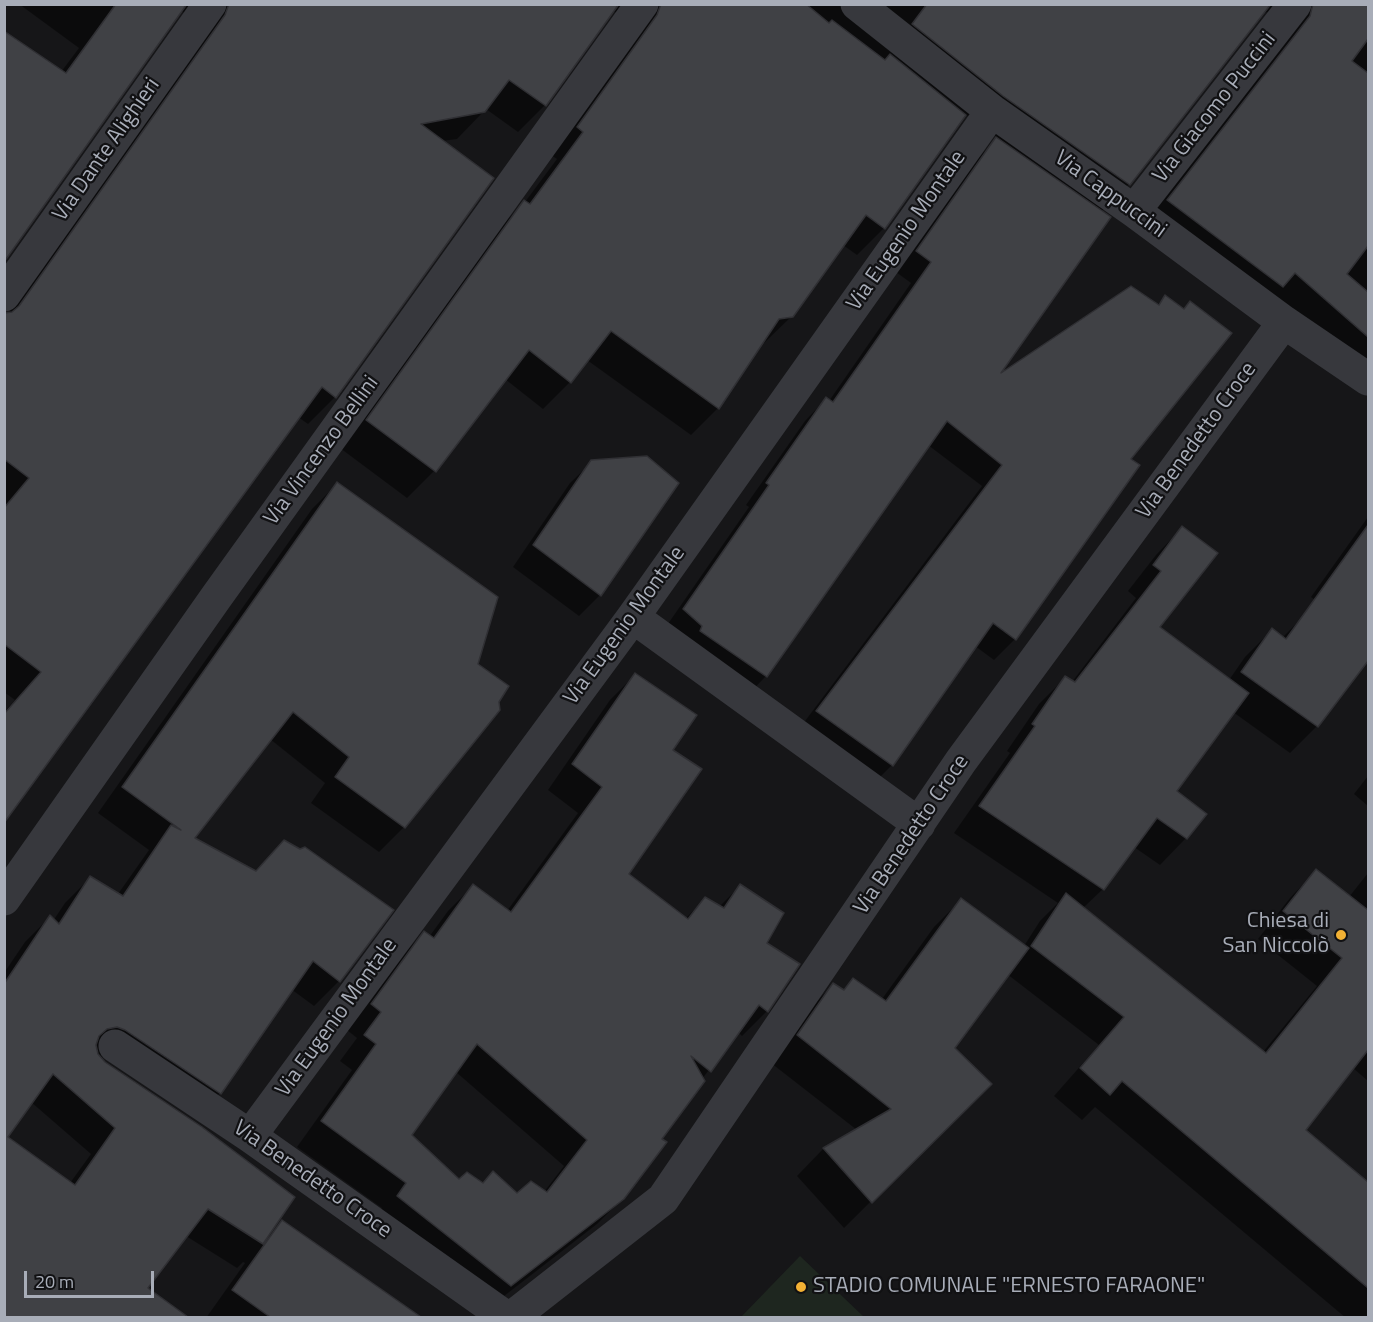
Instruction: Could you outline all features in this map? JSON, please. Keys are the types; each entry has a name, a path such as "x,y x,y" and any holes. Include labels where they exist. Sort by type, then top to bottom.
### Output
{"street":[{"name":"Via Dante Alighieri","path":"4,295 210,4"},
{"name":"Via Vincenzo Bellini","path":"4,900 224,586 642,4"},
{"name":"Via Giacomo Puccini","path":"1134,212 1296,4"},
{"name":"Via Cappuccini","path":"878,11 992,111 1284,322 1368,379"},
{"name":"Via Eugenio Montale","path":"250,1136 633,617 992,111"},
{"name":"Via Benedetto Croce","path":"115,1046 250,1136 509,1317 663,1199 961,761 1284,322"},
{"path":"633,617 919,824"}],"shaded area":[{"name":"STADIO COMUNALE \"ERNESTO FARAONE\"","path":"800,1256 864,1317 741,1317"}],"building":[{"path":"116,4 187,4 4,262 4,31 66,73"},
{"path":"229,4 619,4 546,106 509,80 485,112 421,124 494,178 336,398 322,387 4,823 4,714 41,672 4,644 4,508 29,478 4,459 4,313 12,312 19,306 225,15"},
{"path":"661,4 806,4 829,23 832,20 885,60 890,54 966,115 885,229 866,215 793,317 779,319 719,409 611,331 571,383 529,350 436,472 366,420 524,200 530,204 583,132 577,127 657,15"},
{"path":"927,4 1271,4 1130,185 1003,96 912,24"},
{"path":"1313,4 1368,4 1368,39 1352,61 1368,73 1368,246 1347,274 1368,292 1368,337 1295,273 1283,287 1167,200 1310,16"},
{"path":"996,137 1111,217 1001,373 1131,286 1159,305 1165,295 1184,309 1190,301 1232,333 1131,459 1140,465 1016,640 993,623 893,766 816,711 1002,465 947,421 767,677 700,631 702,626 683,609 769,485 766,483 826,397 833,402 931,262 916,251"},
{"path":"647,456 679,483 601,596 533,545 591,460"},
{"path":"337,482 498,597 478,664 509,686 499,702 500,710 405,828 335,777 349,757 293,712 195,838 256,871 284,840 300,849 305,847 394,910 340,982 313,961 221,1094 125,1030 117,1027 107,1029 99,1036 96,1045 98,1054 105,1062 202,1127 295,1197 263,1244 208,1209 148,1288 188,1317 4,1317 4,984 50,915 59,924 90,876 123,896 171,825 181,830 122,787","holes":["53,1074 115,1128 75,1185 8,1137"]},
{"path":"1368,525 1368,661 1318,727 1241,672 1272,628 1286,639"},
{"path":"1182,526 1218,553 1160,627 1249,693 1177,791 1207,814 1187,839 1157,818 1104,890 979,806 1035,726 1032,724 1065,676 1075,682 1161,571 1153,565"},
{"path":"635,673 697,715 673,750 702,769 629,874 688,919 705,897 724,908 740,884 784,913 767,943 800,964 768,1012 759,1005 711,1072 691,1056 705,1081 662,1139 667,1142 624,1199 511,1286 397,1196 406,1183 321,1121 376,1044 364,1035 381,1012 371,1004 424,931 434,938 473,884 511,912 602,787 572,764","holes":["477,1044 587,1140 547,1192 531,1181 517,1193 493,1171 483,1183 467,1172 459,1179 412,1135"]},
{"path":"1316,869 1368,910 1368,1050 1306,1130 1368,1182 1368,1288 1122,1081 1110,1095 1080,1068 1124,1017 1031,946 1066,893 1266,1053 1342,958 1283,911"},
{"path":"961,898 1029,948 955,1048 992,1084 872,1203 823,1148 891,1109 797,1035 833,983 844,990 853,978 886,1001"},
{"path":"282,1220 421,1317 270,1317 232,1290"}],"place":[{"name":"Chiesa di San Niccolò","path":"1341,935"},
{"name":"STADIO COMUNALE \"ERNESTO FARAONE\"","path":"801,1287"}]}
